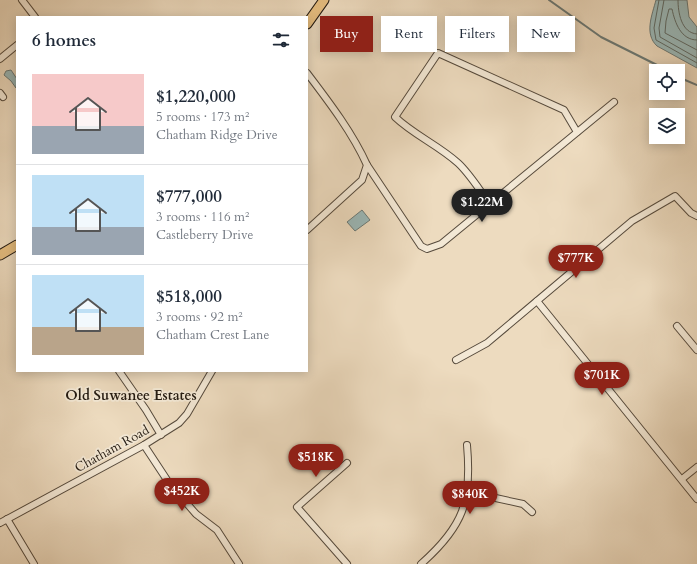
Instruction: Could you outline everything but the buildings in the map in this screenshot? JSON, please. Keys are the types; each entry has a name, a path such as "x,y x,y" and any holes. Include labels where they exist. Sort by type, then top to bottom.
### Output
{"main road":[{"path":"308,23 324,0"},
{"path":"0,256 16,246"}],"street":[{"path":"22,0 34,16"},
{"path":"0,58 16,46"},
{"path":"490,204 459,164 439,148 408,129 395,117 438,53 564,110 578,132"},
{"path":"308,74 342,121 359,147 367,165 421,246 428,249 441,244 614,102"},
{"path":"308,229 362,180 367,165"},
{"path":"456,360 487,343 632,221 675,196 691,213 697,216"},
{"path":"537,301 697,499"},
{"path":"677,326 697,350"},
{"path":"120,372 161,435"},
{"name":"Chatham Road","path":"0,523 144,446 179,423 187,414 211,372"},
{"path":"421,564 449,538 460,518 468,492 467,445"},
{"path":"144,446 175,489 196,514 217,530 239,564"},
{"path":"347,463 297,507 347,564"},
{"path":"682,479 697,467"},
{"path":"468,492 523,504 532,512"},
{"path":"7,519 34,564"}],"water":[{"path":"656,0 687,0 689,17 697,27 697,68 657,46 653,41 650,24"},
{"path":"11,70 16,78 16,88 4,75 6,71"},
{"path":"362,210 370,220 355,231 347,222"}],"waterway":[{"path":"549,0 601,37 655,64"},
{"path":"685,80 697,85"}],"district":[{"name":"Old Suwanee Estates","path":"131,395"}]}
